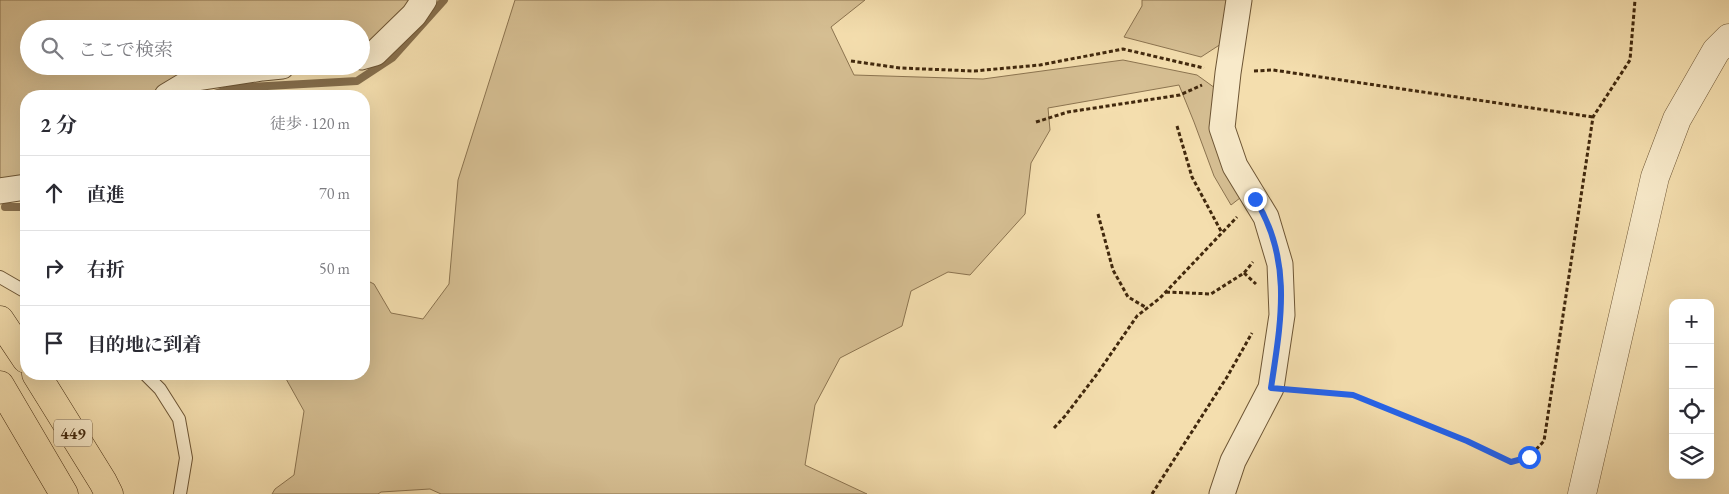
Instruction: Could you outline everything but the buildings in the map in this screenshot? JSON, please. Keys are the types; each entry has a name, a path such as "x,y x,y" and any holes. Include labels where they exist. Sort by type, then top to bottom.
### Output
{"highway":[{"path":"0,320 20,350"},
{"name":"449","path":"40,380 109,494"},
{"name":"449","path":"0,385 64,494"}],"street":[{"path":"370,54 375,53 414,15 424,0"},
{"path":"1222,494 1233,461 1271,388 1282,315 1280,264 1266,217 1235,166 1222,128 1239,0"},
{"path":"1582,494 1655,177 1677,119 1716,51 1729,38"},
{"path":"177,90 197,78 216,75"},
{"path":"0,192 20,188"}],"lane":[{"path":"0,277 20,289"},
{"path":"151,380 160,389 179,419 186,458 180,494"}],"path":[{"path":"1271,388 1353,395 1467,441 1511,462 1529,457 1544,441 1593,117 1630,60 1636,0"},
{"path":"851,61 900,68 974,71 1040,65 1123,49 1228,73 1273,70 1593,117"},
{"path":"1036,122 1068,112 1180,95 1228,73"},
{"path":"1177,126 1192,176 1222,234"},
{"path":"1054,428 1097,374 1137,316 1166,292 1255,199"},
{"path":"1098,214 1113,270 1128,297 1147,308"},
{"path":"1166,292 1211,294 1244,273 1271,234"},
{"path":"1244,273 1257,286"},
{"path":"1152,494 1228,377 1254,329"}],"shaded area":[{"path":"0,0 410,0 394,19 370,40 370,20 20,20 20,75 185,75 159,90 20,90 20,178 0,180"},
{"path":"515,0 865,0 831,27 854,75 983,79 1123,60 1197,75 1215,88 1214,130 1240,198 1231,205 1214,176 1179,85 1048,108 1050,130 1031,163 1025,214 970,275 948,272 911,291 902,326 840,358 815,405 805,465 867,494 441,494 430,489 381,492 378,494 272,494 275,489 294,475 304,411 287,380 370,380 370,282 374,284 391,313 423,319 449,284 458,180"},
{"path":"1142,0 1227,0 1221,44 1201,57 1124,37 1142,6"}],"waterway":[{"path":"370,72 392,58 444,0"},
{"path":"227,90 233,88 357,81 366,75"},
{"path":"5,207 20,207"}],"route":[{"path":"1255,199 1266,217 1280,264 1282,315 1271,388 1353,395 1467,441 1511,462 1529,457"}]}
